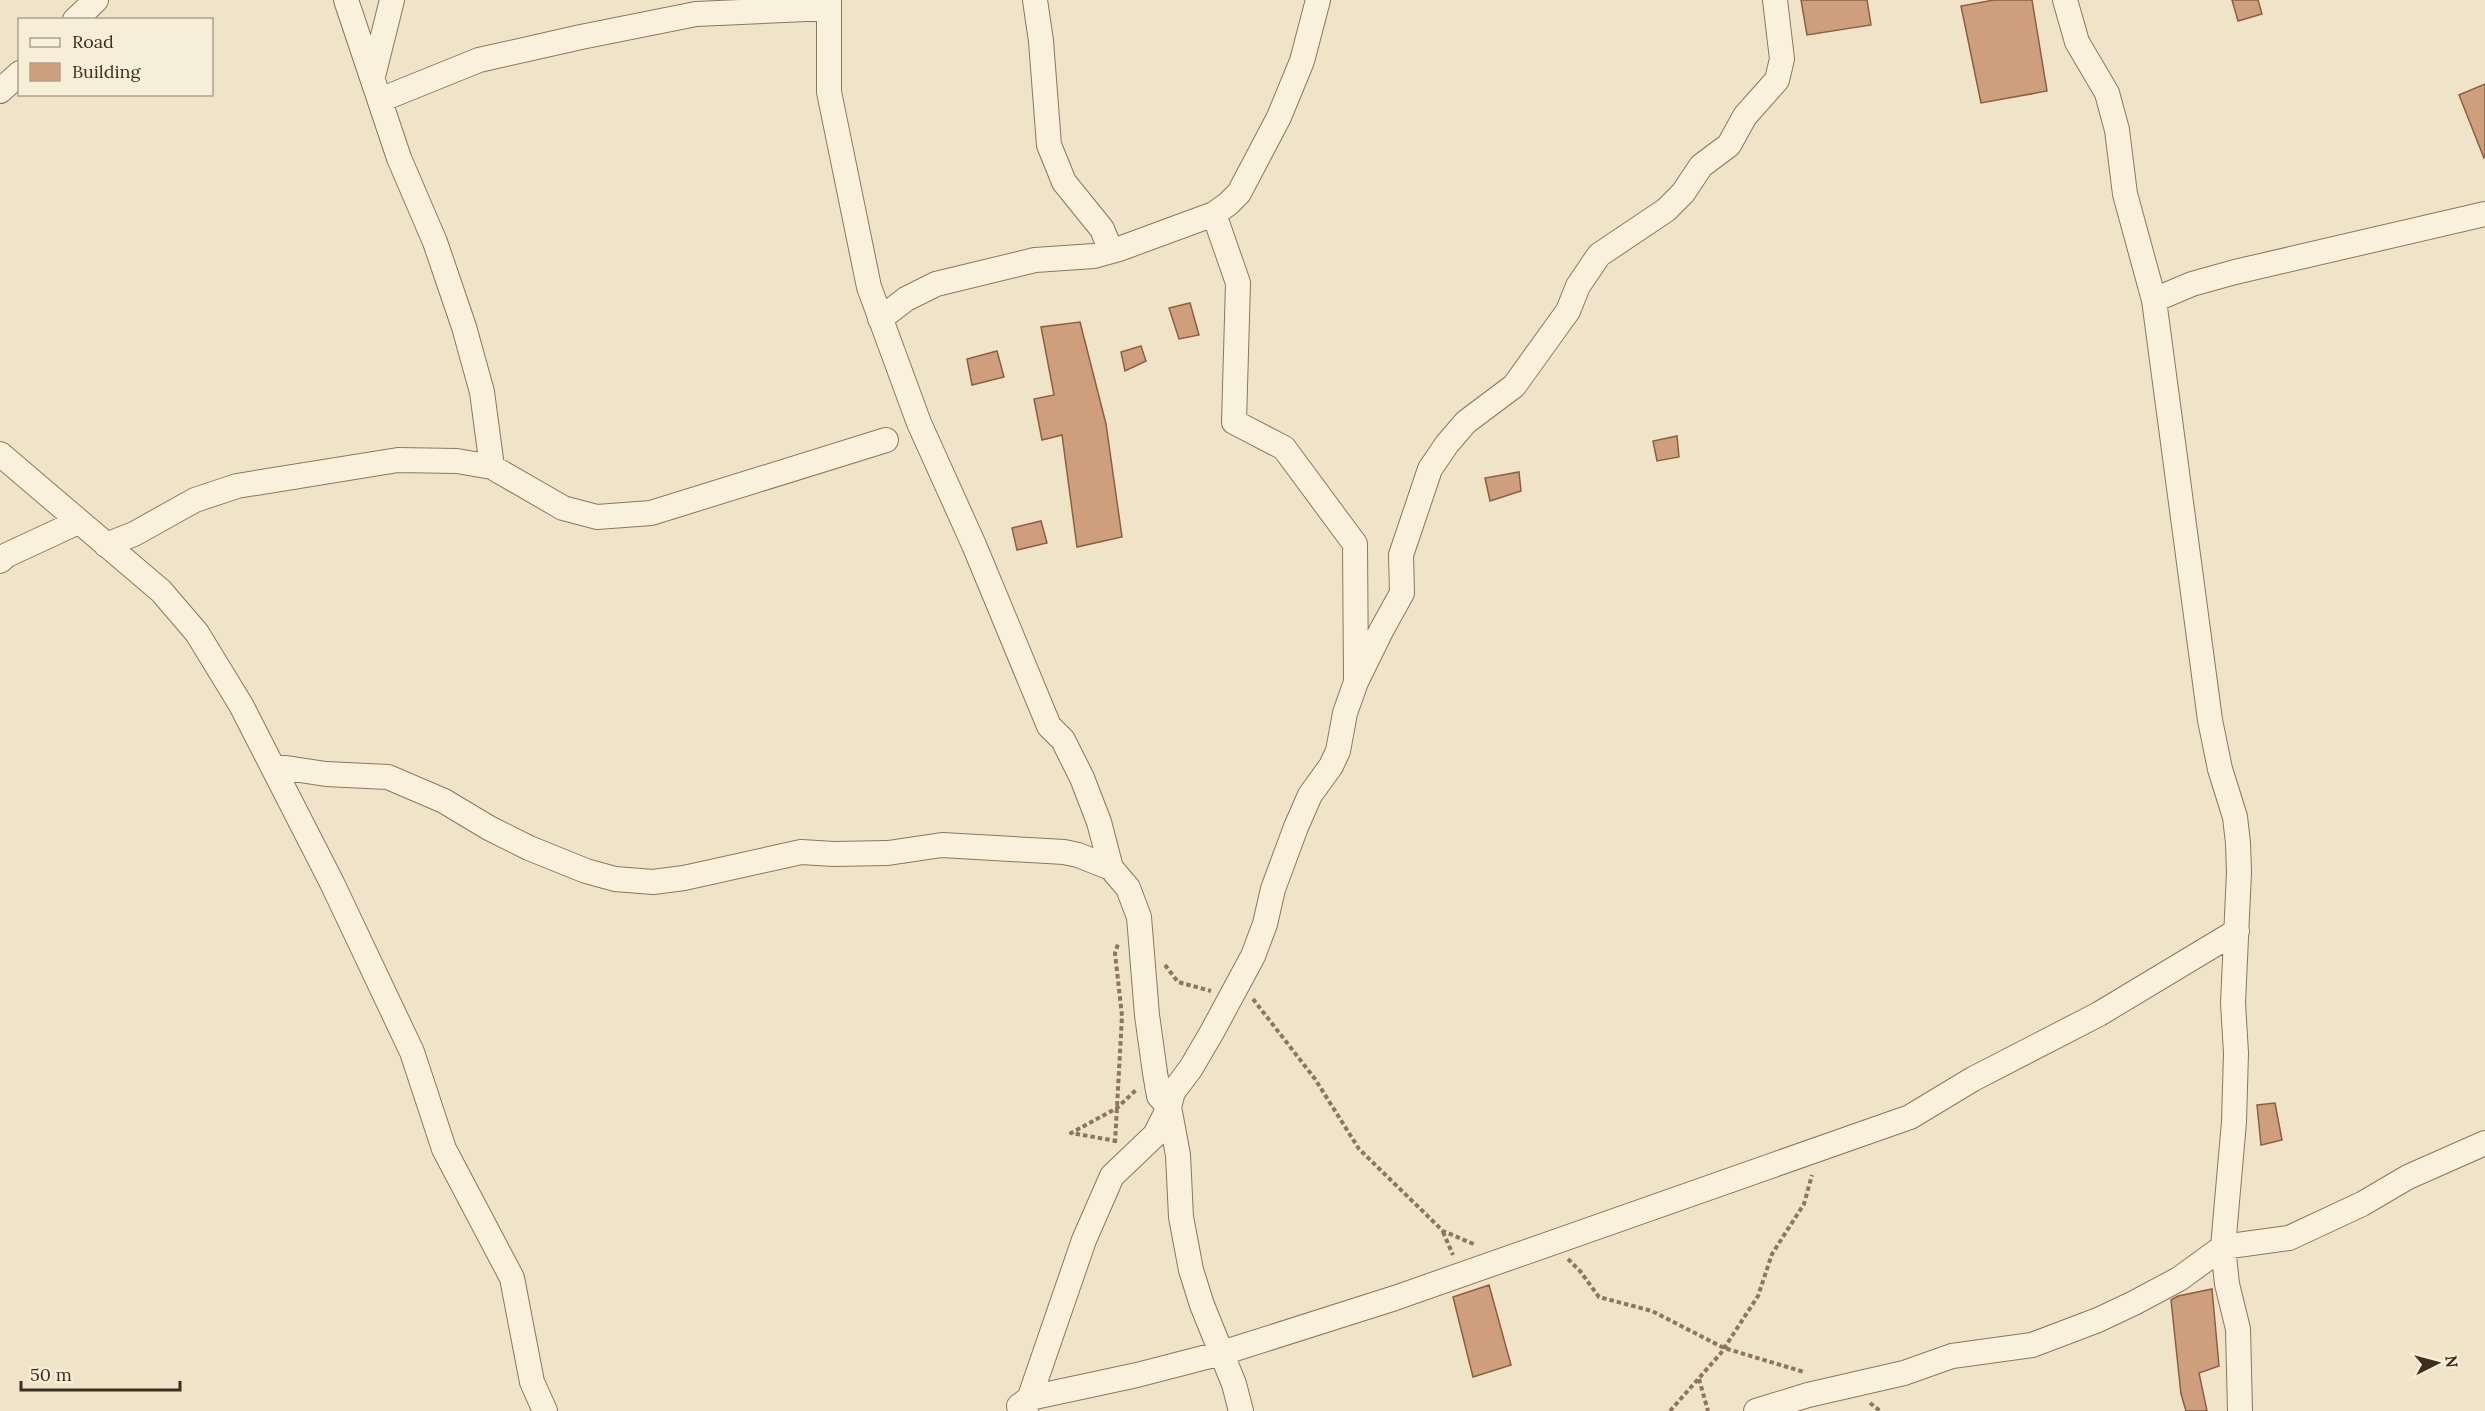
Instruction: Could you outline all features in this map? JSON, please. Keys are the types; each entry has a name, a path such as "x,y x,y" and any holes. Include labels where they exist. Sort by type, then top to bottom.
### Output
{"street":[{"path":"77,18 96,0"},
{"path":"346,0 399,158 435,242 464,327 482,393 492,466"},
{"path":"372,77 392,0"},
{"path":"1035,0 1041,41 1049,145 1064,182 1102,229 1111,251"},
{"path":"880,319 906,299 936,284 1035,260 1094,256 1214,214 1239,193 1279,117 1302,61 1318,0"},
{"path":"1023,1407 1084,1240 1112,1176 1155,1135 1169,1107 1173,1092 1212,1032 1252,956 1305,806 1338,751 1345,713 1356,682 1402,593 1401,555 1430,469 1447,444 1466,423 1514,386 1564,316 1578,286 1599,255 1666,210 1683,193 1701,166 1729,145 1745,117 1777,80 1782,59 1775,0"},
{"path":"2065,0 2077,42 2107,93 2117,130 2125,194 2154,300 2210,720 2220,769 2235,817 2239,872 2233,1003 2236,1053 2235,1122 2223,1247 2227,1284 2238,1329 2240,1411"},
{"path":"380,100 479,60 581,37 696,14 829,4 829,92 869,287 919,423 974,544 1049,726 1063,740 1082,778 1099,822 1111,868 1128,888 1139,917 1147,1015 1155,1073 1159,1096 1169,1107 1178,1155 1181,1217 1191,1270 1202,1305 1234,1383 1241,1411"},
{"path":"0,91 18,75"},
{"path":"1214,214 1239,283 1234,422 1284,448 1355,544 1356,682"},
{"path":"2154,300 2193,284 2235,272 2485,214"},
{"path":"106,545 134,534 195,500 237,486 398,460 457,461 492,466 563,508 597,517 651,513 886,440"},
{"path":"0,454 161,591 197,633 241,705 332,883 412,1052 444,1149 485,1230 507,1266 512,1278 532,1382 545,1411"},
{"path":"0,561 7,555 78,522"},
{"path":"273,766 326,774 388,777 444,801 489,828 529,848 586,871 615,879 653,882 684,878 801,852 888,853 942,845 1054,850 1078,855 1111,868"},
{"path":"1023,1407 1222,1353 1395,1299 1910,1117 1973,1079 2099,1014 2237,931"},
{"path":"1756,1411 1808,1395 1904,1373 1952,1356 2032,1346 2134,1303 2179,1279 2223,1247 2274,1242 2289,1238 2362,1203 2408,1177 2485,1143"},
{"path":"2227,1208 2245,1228 2274,1242"}],"path":[{"path":"1160,958 1178,982 1216,992 1239,982 1316,1079 1359,1149 1443,1231 1510,1258"},
{"path":"1112,1176 1122,1016"},
{"path":"1144,1145 1071,1133 1117,1108 1155,1073"},
{"path":"1670,1411 1724,1348 1758,1296 1772,1254 1804,1204 1820,1149"},
{"path":"1553,1244 1581,1271 1599,1297 1652,1311 1724,1348 1805,1372"},
{"path":"1699,1378 1708,1411"},
{"path":"1848,1386 1880,1411"}],"building":[{"path":"1801,0 1867,0 1871,25 1807,35"},
{"path":"1994,0 2032,0 2047,91 1981,103 1961,6"},
{"path":"2232,0 2258,0 2262,14 2238,21"},
{"path":"2485,84 2485,158 2484,158 2459,95"},
{"path":"1190,303 1199,335 1179,339 1169,308"},
{"path":"1080,322 1106,424 1122,537 1077,547 1062,435 1042,440 1034,399 1054,395 1041,327"},
{"path":"1141,346 1146,361 1125,371 1121,352"},
{"path":"997,351 1004,377 972,385 967,359"},
{"path":"1677,436 1679,457 1657,461 1653,441"},
{"path":"1519,472 1521,491 1490,501 1485,478"},
{"path":"1041,521 1047,543 1017,550 1012,528"},
{"path":"2275,1103 2282,1140 2261,1145 2257,1105"},
{"path":"1489,1285 1511,1365 1473,1377 1453,1297"},
{"path":"2212,1289 2219,1366 2199,1373 2207,1411 2186,1411 2181,1394 2171,1300 2178,1296"}]}
